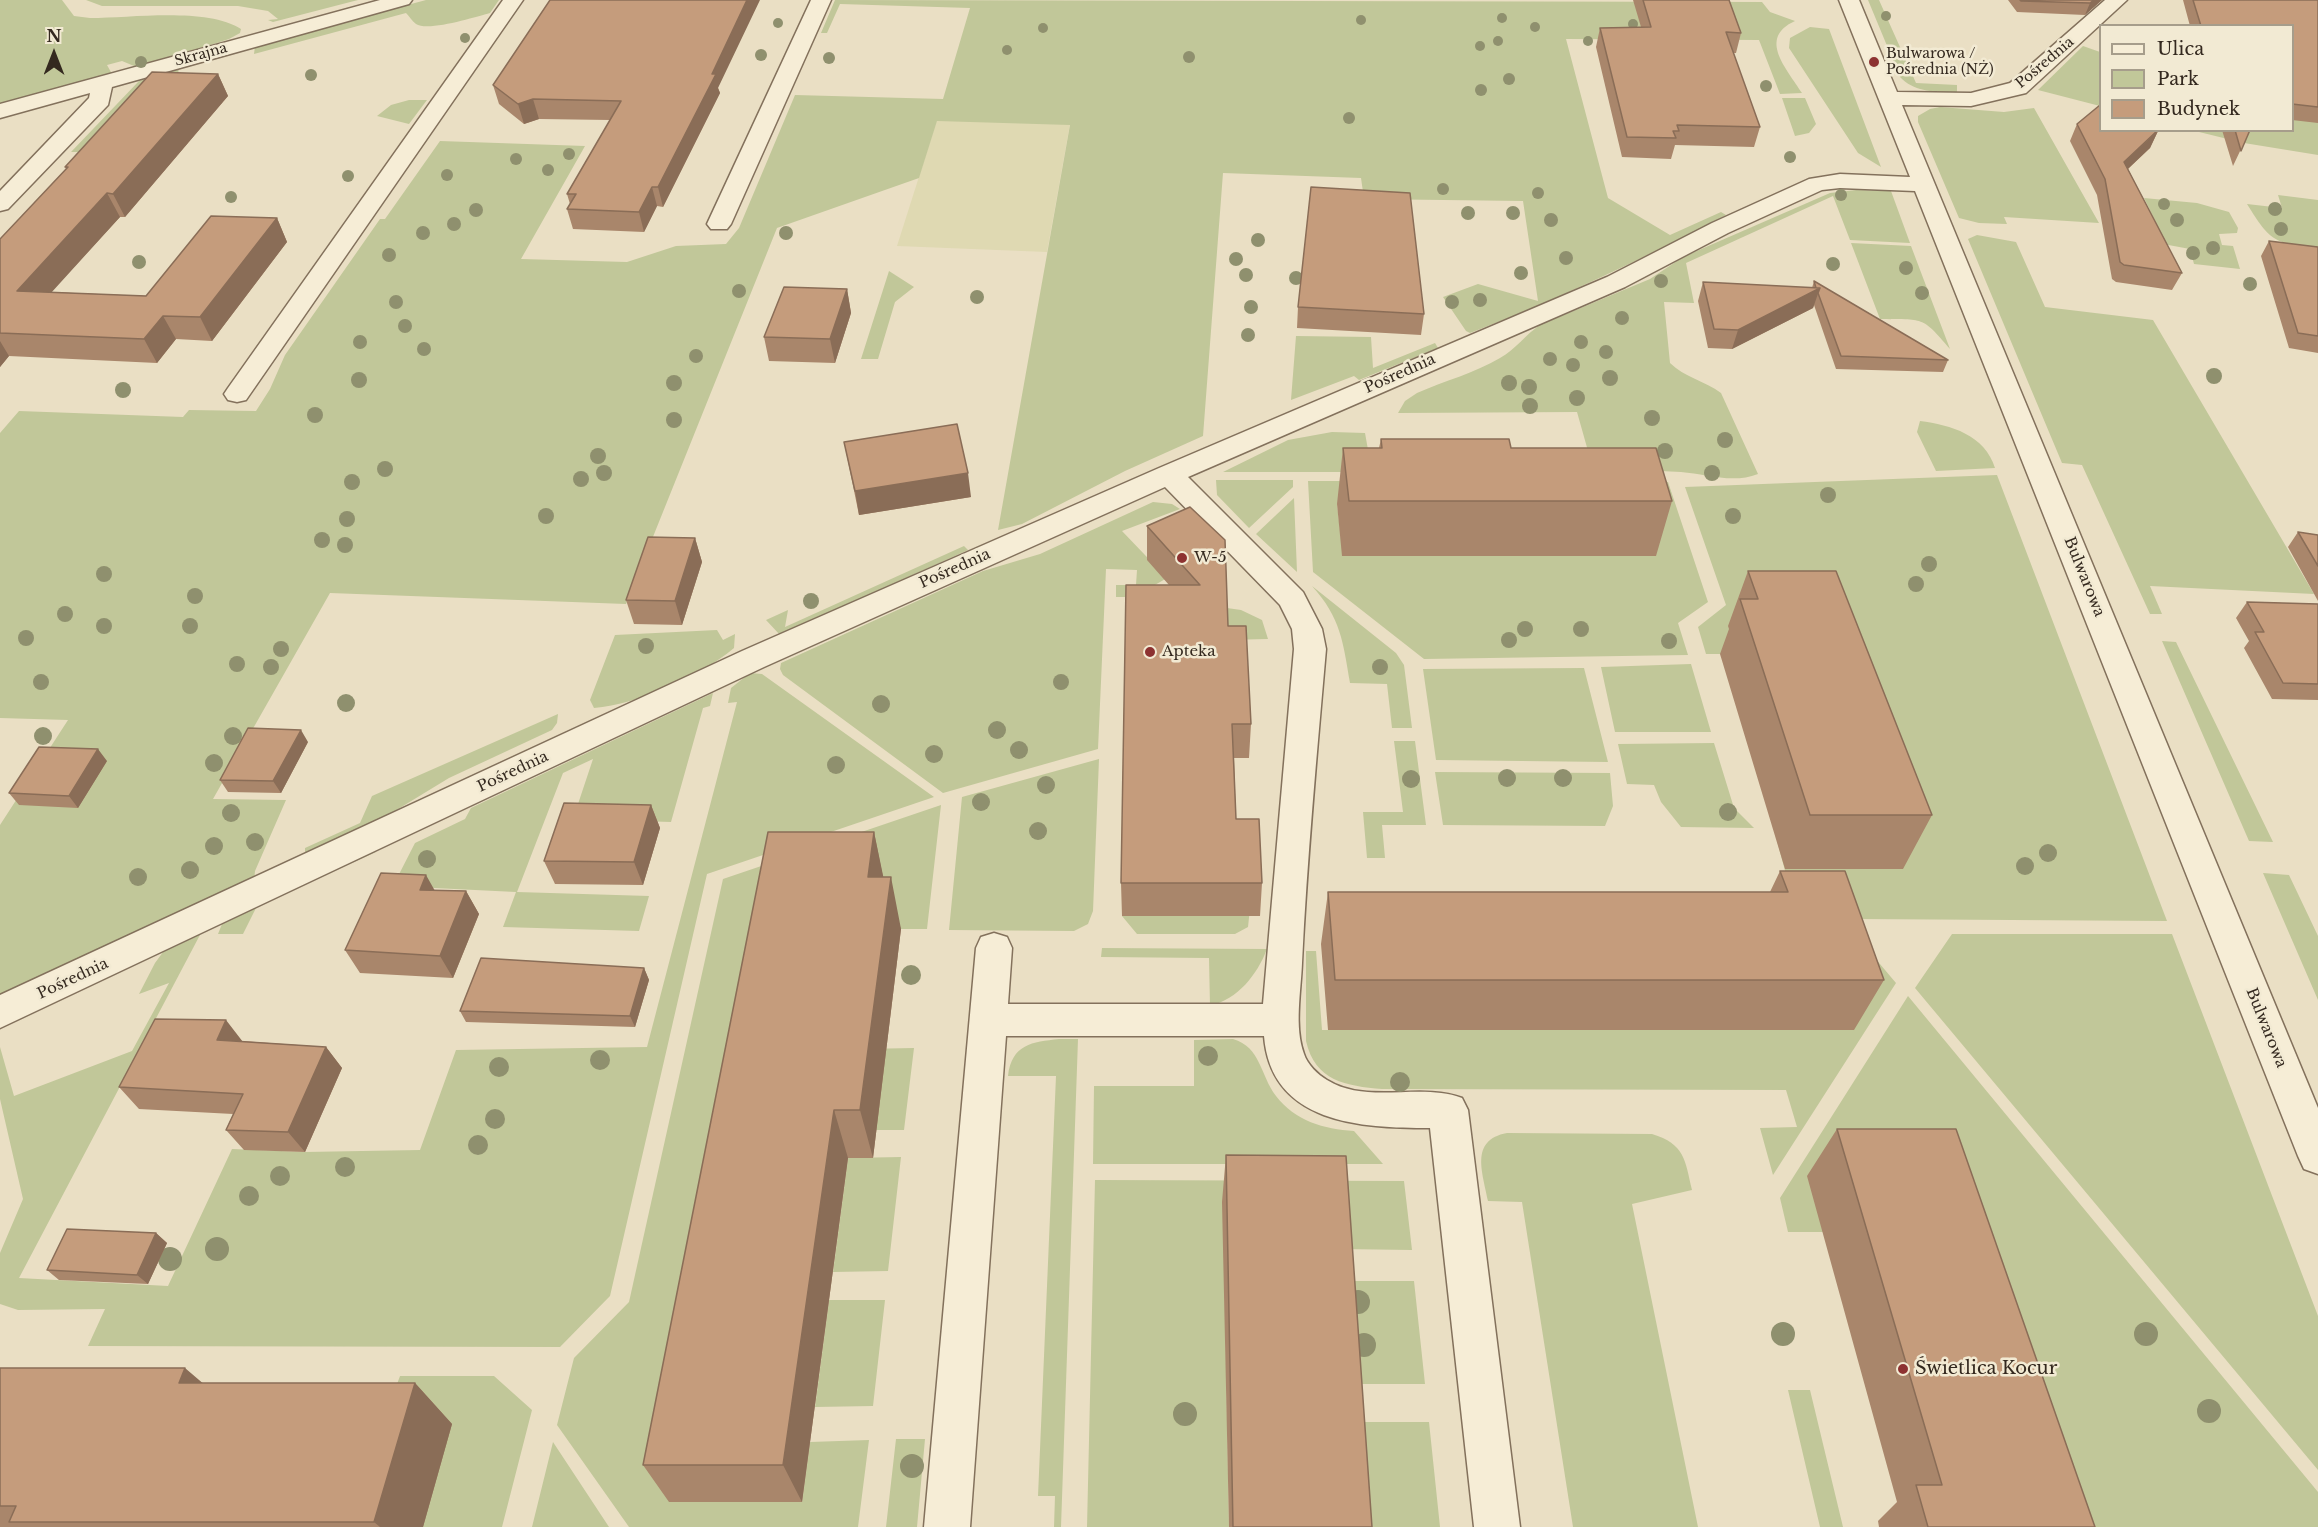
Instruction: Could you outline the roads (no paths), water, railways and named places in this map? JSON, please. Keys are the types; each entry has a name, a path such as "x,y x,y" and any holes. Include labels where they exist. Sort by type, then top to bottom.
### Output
{"street":[{"name":"Skrajna","path":"0,111 402,0"},
{"path":"237,394 513,0"},
{"path":"719,224 821,0"},
{"name":"Bulwarowa","path":"1849,0 2318,1156"},
{"name":"Pośrednia","path":"1889,98 1962,100 2009,92 2018,88 2117,0"},
{"path":"0,204 100,100 102,82"},
{"name":"Pośrednia","path":"0,1012 753,659 1169,474 1616,282 1720,228 1817,184 1840,180 1924,184"},
{"path":"1169,474 1292,599 1307,629 1310,649 1285,941 1280,1038 1292,1073 1309,1090 1333,1103 1365,1110 1448,1110 1497,1527"},
{"path":"947,1527 994,948"},
{"path":"988,1020 1281,1020"}],"place":[{"name":"Bulwarowa / Pośrednia (NŻ)","path":"1874,62"},
{"name":"W-5","path":"1182,558"},
{"name":"Apteka","path":"1150,652"},
{"name":"Świetlica Kocur","path":"1903,1369"}]}
